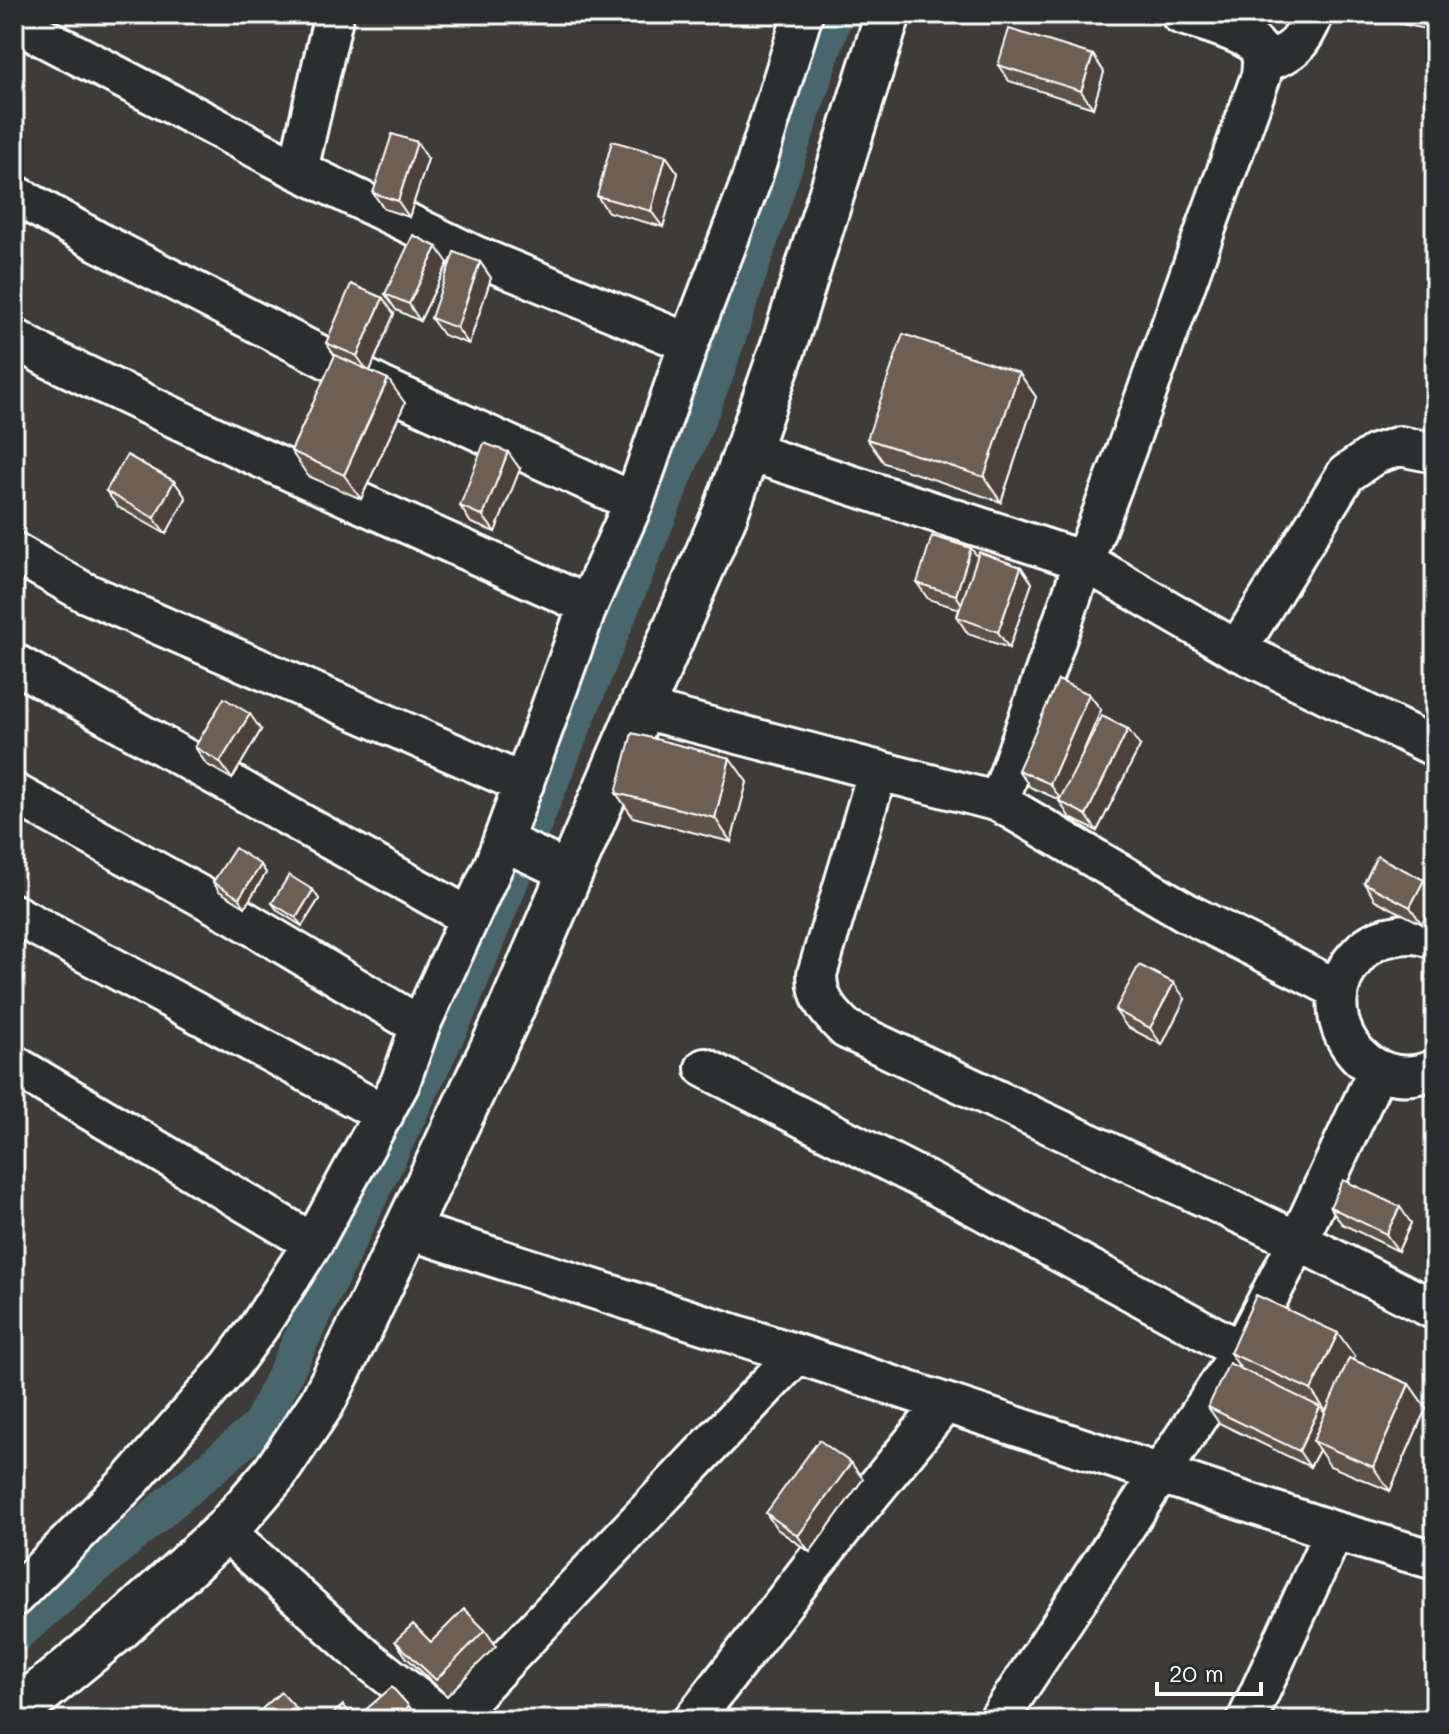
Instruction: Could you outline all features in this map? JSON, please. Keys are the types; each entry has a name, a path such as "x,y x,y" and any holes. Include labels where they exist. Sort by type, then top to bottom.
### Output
{"street":[{"path":"298,170 334,14"},
{"path":"14,1597 132,1479 231,1365 313,1243 400,1083 420,1026 469,917 509,844 524,784 588,605 634,502 689,343 750,184 803,14"},
{"path":"14,1714 119,1628 225,1531 275,1473 322,1403 510,1012 562,869 642,709 725,514 836,185 888,14"},
{"path":"999,802 1261,76 1263,63 1256,45 1241,36 1180,14"},
{"path":"1263,63 1293,50 1314,14"},
{"path":"31,23 298,170 474,255 689,343"},
{"path":"14,194 99,242 380,386 634,502"},
{"path":"14,338 49,358 245,451 588,605"},
{"path":"1237,650 1346,474 1375,454 1400,446 1435,453"},
{"path":"747,451 1084,561 1237,650 1435,747"},
{"path":"14,552 84,592 524,784"},
{"path":"14,663 469,917"},
{"path":"642,709 999,802 1189,914 1337,989"},
{"path":"878,770 817,974 817,990 825,1008 846,1029 1298,1241 1435,1310"},
{"path":"14,793 235,915 420,1026"},
{"path":"509,844 562,869"},
{"path":"14,914 384,1114"},
{"path":"1435,940 1405,933 1383,937 1362,949 1347,967 1337,989 1336,1013 1344,1036 1358,1056 1378,1069 1401,1075 1435,1069"},
{"path":"14,1065 313,1243"},
{"path":"705,1068 962,1199 1241,1351"},
{"path":"998,1720 1241,1351 1298,1241 1378,1069"},
{"path":"406,1229 1334,1531 1435,1560"},
{"path":"225,1531 366,1658 447,1720 797,1354"},
{"path":"693,1720 812,1566 945,1403"},
{"path":"1247,1720 1334,1531"}],"building":[{"path":"1009,29 1093,55 1081,91 998,65"},
{"path":"392,134 417,142 398,201 373,193"},
{"path":"612,141 666,156 651,211 597,196"},
{"path":"413,235 437,247 409,304 385,294"},
{"path":"454,252 480,262 457,328 431,318"},
{"path":"351,284 383,298 357,356 326,343"},
{"path":"903,334 1019,373 984,477 867,439"},
{"path":"335,355 388,379 344,475 291,451"},
{"path":"484,443 508,452 483,516 460,506"},
{"path":"127,455 174,481 154,518 106,491"},
{"path":"932,536 971,548 956,595 917,583"},
{"path":"979,552 1021,567 998,632 957,617"},
{"path":"1058,680 1089,694 1050,784 1018,770"},
{"path":"224,698 250,714 220,762 195,747"},
{"path":"1102,716 1128,729 1086,815 1059,801"},
{"path":"632,733 730,758 715,818 616,793"},
{"path":"235,848 261,865 239,898 213,882"},
{"path":"1377,856 1424,880 1410,907 1364,883"},
{"path":"289,875 313,890 296,918 272,903"},
{"path":"1139,965 1174,983 1150,1028 1115,1010"},
{"path":"1343,1180 1400,1207 1386,1234 1330,1207"},
{"path":"1256,1295 1338,1333 1311,1390 1230,1353"},
{"path":"1349,1358 1409,1384 1373,1467 1313,1441"},
{"path":"1229,1363 1320,1407 1299,1451 1208,1407"},
{"path":"819,1440 851,1463 798,1536 766,1513"},
{"path":"464,1609 485,1630 436,1680 395,1641 413,1624 431,1642"},
{"path":"392,1687 409,1706 393,1720 331,1720 329,1718 343,1705 355,1719"},
{"path":"281,1692 307,1720 260,1720 255,1715"}],"waterway":[{"path":"14,1636 260,1426 458,1011 715,376 835,14"}]}
